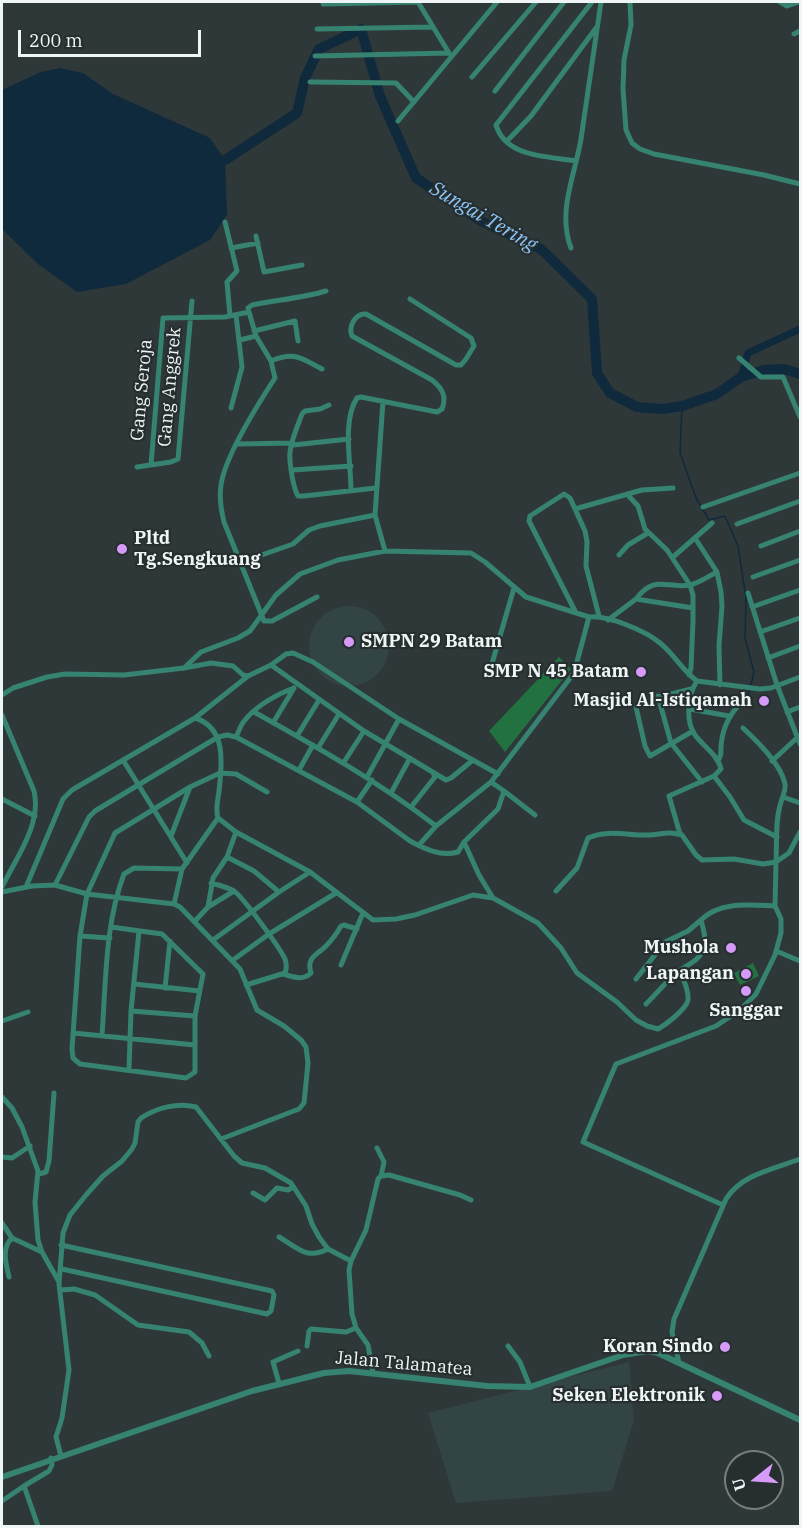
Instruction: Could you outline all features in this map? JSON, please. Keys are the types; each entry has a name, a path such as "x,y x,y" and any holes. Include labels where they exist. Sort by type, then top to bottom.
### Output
{"street":[{"path":"323,4 418,2 450,55"},
{"path":"398,121 450,55 497,2"},
{"path":"472,77 536,2"},
{"path":"495,91 564,2"},
{"path":"576,161 523,153 507,141 496,128 501,117 592,2"},
{"path":"571,248 568,240 566,213 582,128 601,2"},
{"path":"630,2 631,25 624,60 622,89 626,130 632,143 654,154 764,174 801,184"},
{"path":"781,2 787,6 799,2"},
{"path":"317,29 433,27"},
{"path":"507,141 531,116 597,27"},
{"path":"794,34 801,31"},
{"path":"315,56 450,55"},
{"path":"310,82 396,83 414,102"},
{"path":"225,222 237,271 227,282 240,340 242,367 231,408"},
{"path":"256,236 264,272 302,265"},
{"path":"231,248 258,243"},
{"path":"317,597 272,621 268,622 261,617 224,522 220,497 223,472 275,378 271,361 255,333 248,308 252,305 299,296 311,296 326,291"},
{"path":"351,490 350,411 357,398 437,412 442,409 445,402 442,390 432,380 352,336 350,332 353,322 361,314 366,314 456,365 462,364 474,346 471,338 410,299"},
{"name":"Gang Anggrek","path":"151,465 178,459 192,301"},
{"path":"191,318 233,316 249,312"},
{"name":"Gang Seroja","path":"151,465 163,318 191,318"},
{"path":"240,340 295,321 298,341"},
{"path":"271,361 293,355 322,369"},
{"path":"739,358 758,375 765,378 778,375 783,377 801,417"},
{"path":"383,401 375,515 385,550"},
{"path":"328,405 317,410 303,412 290,452 294,488 298,496 376,488"},
{"path":"237,444 293,444 349,439"},
{"path":"137,467 151,465"},
{"path":"293,470 351,466"},
{"path":"703,507 801,473"},
{"path":"575,509 653,488 674,488"},
{"path":"575,611 529,521 530,516 564,494 568,495 585,531 586,566 599,616"},
{"path":"627,494 638,506 648,533 673,557 690,585 693,608 692,668 689,675"},
{"path":"737,524 801,501"},
{"path":"239,560 256,557 294,544 309,530 320,526 375,515"},
{"path":"673,557 712,523"},
{"path":"761,546 801,531"},
{"path":"619,555 628,545 648,533"},
{"path":"695,538 717,572 723,606 719,646 720,684"},
{"path":"184,668 201,652 244,635 261,617 276,595 300,574 338,560 385,550 471,553 485,562 514,588 534,600 590,617 599,616 654,638 697,681 766,688 801,677"},
{"path":"753,576 801,560"},
{"path":"608,620 636,599 643,590 654,584 690,585 717,572"},
{"path":"491,667 514,588"},
{"path":"752,607 801,590"},
{"path":"748,592 777,685 801,744"},
{"path":"636,599 693,608"},
{"path":"419,845 436,826 491,782 574,673 590,617"},
{"path":"760,632 801,618"},
{"path":"768,658 801,646"},
{"path":"26,887 63,799 72,790 195,718 248,676 289,653 297,654 312,662 399,719 498,774"},
{"path":"2,695 14,688 47,677 65,674 124,675 219,663 233,666 243,675 248,676"},
{"path":"271,665 295,686 433,773 449,779 473,760"},
{"path":"680,834 669,796 714,776 721,769 718,761 693,731 690,709 691,689 697,681"},
{"path":"236,737 242,723 254,712 295,686"},
{"path":"273,723 295,686"},
{"path":"691,689 658,696 636,704 645,746 650,756 693,731"},
{"path":"658,696 671,744 702,782"},
{"path":"297,736 319,700"},
{"path":"718,761 729,716 738,706"},
{"path":"787,712 801,707"},
{"path":"690,709 729,716"},
{"path":"254,712 344,762 436,826"},
{"path":"299,770 339,714"},
{"path":"2,715 37,802 30,831 4,877 2,887"},
{"path":"195,718 206,723 218,737 221,751 216,808 218,818 236,832 310,872 373,920 396,919 437,908 466,896 480,895 494,898 545,930 561,948 573,969 617,1002 636,1020 658,1029 673,1020 687,1004 683,977 679,971"},
{"path":"357,802 399,719"},
{"path":"723,1205 583,1142 616,1064 716,1026 734,1014 756,994 776,951 782,933 781,919 775,906 777,837 779,809 785,784 772,761 743,728"},
{"path":"344,762 364,731"},
{"path":"55,885 89,817 101,806 218,737 227,735 236,737 357,802 410,841 435,852 446,854 458,852 464,842 498,809 504,791"},
{"path":"772,761 799,736"},
{"path":"391,793 410,758"},
{"path":"123,760 187,862"},
{"path":"111,927 158,933 170,941 203,974 195,1016 195,1072 189,1077 76,1062 73,1058 80,936 87,894 115,833 190,787 220,773 236,774 267,792"},
{"path":"411,807 435,777 433,773"},
{"path":"714,776 744,820 777,837"},
{"path":"491,782 535,815"},
{"path":"171,836 190,787"},
{"path":"783,797 801,803"},
{"path":"2,799 34,816"},
{"path":"174,904 182,869 218,818"},
{"path":"556,891 577,868 588,838 605,833 650,835 665,831 680,834 702,860 734,859 763,864 776,862 789,853 801,832"},
{"path":"208,907 211,883 227,857 236,832"},
{"path":"464,842 479,875 494,898"},
{"path":"227,857 254,871 279,892"},
{"path":"102,1035 111,927 115,898 124,874 131,869 182,869"},
{"path":"213,940 310,872"},
{"path":"211,883 234,891 251,912 285,958 287,969 283,974"},
{"path":"2,892 26,887 55,885 87,894 174,904 195,921 233,960 240,969 258,1010 301,1040 306,1047 308,1063 304,1103 296,1110 221,1139"},
{"path":"195,921 208,907 234,891"},
{"path":"233,960 268,934 336,893"},
{"path":"636,979 665,942 688,931 712,912 733,906 775,906"},
{"path":"341,965 363,913"},
{"path":"646,1004 679,971 698,959 705,946 701,920"},
{"path":"246,985 283,974 300,978 307,976 311,973 309,967 314,954 325,947 341,926 357,929"},
{"path":"129,1069 131,1011 139,931"},
{"path":"80,936 110,938"},
{"path":"165,988 170,941"},
{"path":"776,951 801,961"},
{"path":"134,984 200,991"},
{"path":"131,1011 195,1016"},
{"path":"2,1021 28,1012"},
{"path":"74,1033 195,1045"},
{"path":"39,1174 47,1170 54,1093"},
{"path":"2,1097 12,1108 30,1146 39,1174 35,1202 35,1226 42,1252 60,1287"},
{"path":"62,1455 56,1437 62,1418 69,1371 60,1287 63,1233 70,1215 103,1176 122,1161 132,1149 138,1122 145,1116 173,1105 183,1104 196,1107 242,1163 265,1168 291,1183 306,1206 319,1237 328,1249 351,1261"},
{"path":"2,1156 12,1158 30,1146"},
{"path":"373,1373 368,1345 356,1328 352,1314 349,1270 366,1230 378,1179 381,1176 384,1162 377,1148"},
{"path":"679,1363 672,1332 674,1320 730,1192 746,1179 801,1159"},
{"path":"381,1176 389,1175 471,1200"},
{"path":"253,1192 265,1200 277,1188 288,1190 293,1187"},
{"path":"2,1223 12,1238 42,1252"},
{"path":"279,1237 309,1254 318,1254 328,1249"},
{"path":"9,1276 6,1265 6,1248 12,1238"},
{"path":"61,1245 272,1292 274,1295 271,1311 267,1314 62,1269"},
{"path":"60,1287 102,1298 138,1325 189,1332 202,1343 209,1356"},
{"path":"307,1346 311,1329 346,1332 356,1328"},
{"path":"508,1346 520,1362 530,1387"},
{"path":"279,1383 273,1362 298,1350"},
{"name":"Jalan Talamatea","path":"2,1476 279,1383 324,1373 349,1371 487,1386 530,1387 635,1352 658,1353 801,1420"},
{"path":"2,1501 49,1471 52,1465 51,1458"},
{"path":"24,1486 38,1527"}],"shaded area":[{"name":"SMPN 29 Batam","path":"349,606 364,609 377,618 386,631 389,646 386,661 377,674 364,683 349,686 334,683 321,674 312,661 309,646 312,631 321,618 334,609"},
{"path":"629,1362 634,1420 612,1491 456,1503 428,1413"}],"green space":[{"path":"559,657 571,669 505,752 489,731"},
{"name":"Lapangan","path":"753,963 759,976 740,985 734,973"}],"water":[{"path":"60,68 83,73 113,94 210,138 225,160 227,215 210,240 126,284 77,292 38,264 2,229 2,90 41,72"}],"waterway":[{"name":"Sungai Tering","path":"225,160 297,113 305,78 319,49 361,29 380,96 416,178 481,221 541,249 592,299 597,373 610,393 637,407 662,409 682,406 717,394 741,377 764,370 784,369 800,374"},
{"path":"741,377 748,353 800,329"},
{"path":"682,406 680,453 696,498 709,520 725,516 738,546 746,598 745,638 754,672 746,705"}],"place":[{"name":"Pltd Tg.Sengkuang","path":"122,549"},
{"name":"SMPN 29 Batam","path":"349,642"},
{"name":"SMP N 45 Batam","path":"641,672"},
{"name":"Masjid Al-Istiqamah","path":"764,701"},
{"name":"Mushola","path":"731,948"},
{"name":"Lapangan","path":"746,974"},
{"name":"Sanggar","path":"746,991"},
{"name":"Koran Sindo","path":"725,1347"},
{"name":"Seken Elektronik","path":"717,1396"}]}
